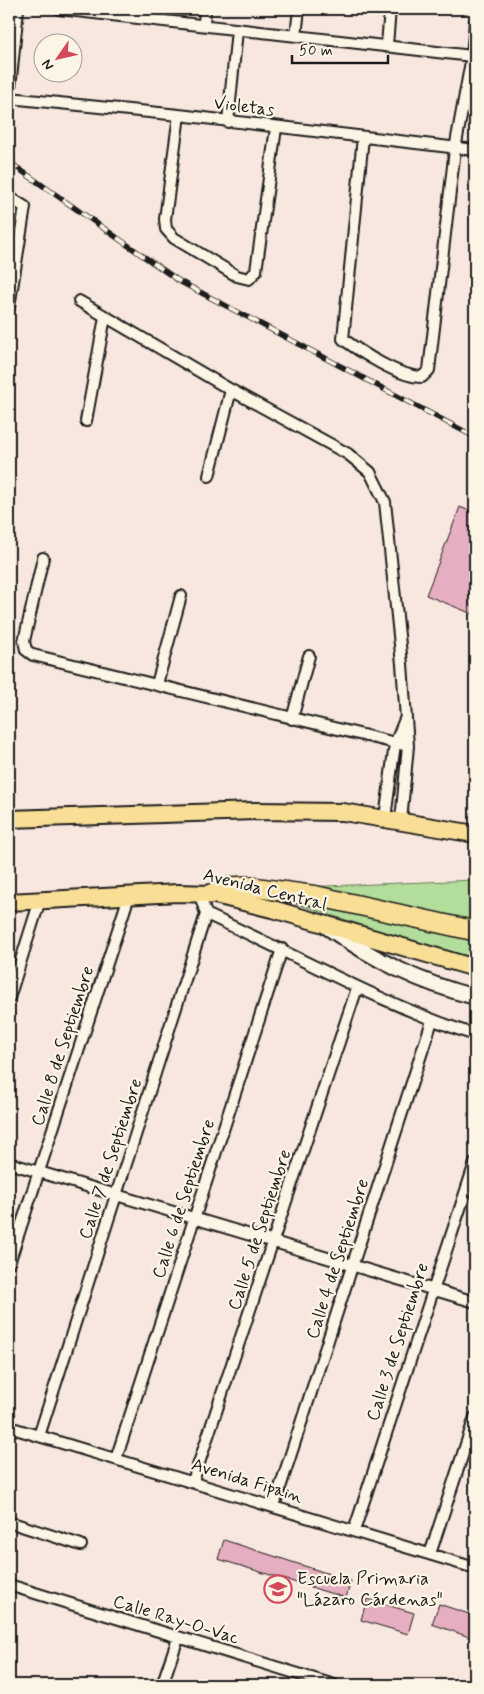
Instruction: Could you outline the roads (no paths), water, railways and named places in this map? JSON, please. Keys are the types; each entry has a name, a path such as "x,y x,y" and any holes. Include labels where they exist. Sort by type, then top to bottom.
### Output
{"highway":[{"path":"9,819 255,811 343,812 475,834"},
{"path":"205,893 230,887 246,886 317,896 472,931"},
{"name":"Avenida Central","path":"9,902 205,893 276,910 475,968"}],"main road":[{"path":"429,826 475,829"},
{"path":"325,925 358,948 400,971 435,986 475,997"}],"street":[{"path":"9,98 18,9"},
{"path":"59,9 111,11 237,30 387,44 472,56"},
{"path":"204,24 205,9"},
{"path":"296,36 299,9"},
{"path":"387,44 390,9"},
{"path":"363,138 343,339 410,377 422,377 429,370 455,149 472,56 475,22"},
{"path":"228,122 237,30"},
{"name":"Violetas","path":"9,98 179,115 276,128 475,150"},
{"path":"179,115 165,218 166,229 174,238 237,276 249,279 256,271 276,128"},
{"path":"9,196 25,207 9,308"},
{"path":"79,301 231,390 348,454 370,472 384,502 408,746 393,819"},
{"path":"86,421 105,317"},
{"path":"209,476 231,390"},
{"path":"43,558 24,641 26,650 33,655 408,746"},
{"path":"158,684 182,596"},
{"path":"292,719 309,656"},
{"path":"393,819 395,744 406,718"},
{"path":"205,893 206,914 282,949 357,988 432,1021 475,1036"},
{"name":"Calle 8 de Septiembre","path":"9,1263 128,896"},
{"path":"9,998 40,900"},
{"name":"Calle 7 de Septiembre","path":"39,1436 206,914"},
{"name":"Calle 6 de Septiembre","path":"116,1458 282,949"},
{"name":"Calle 5 de Septiembre","path":"193,1482 357,988"},
{"name":"Calle 4 de Septiembre","path":"274,1506 432,1021"},
{"path":"9,1163 475,1302"},
{"name":"Calle 3 de Septiembre","path":"354,1532 432,1289 475,1163"},
{"path":"430,1554 475,1417"},
{"name":"Avenida Fipain","path":"9,1427 475,1568"},
{"path":"9,1522 82,1545"},
{"name":"Calle Ray-O-Vac","path":"9,1584 334,1685"},
{"path":"163,1685 178,1638"}],"railway":[{"path":"9,162 179,281 475,437"}],"place":[{"name":"Escuela Primaria \"Lázaro Cárdenas\"","path":"278,1589"}]}
